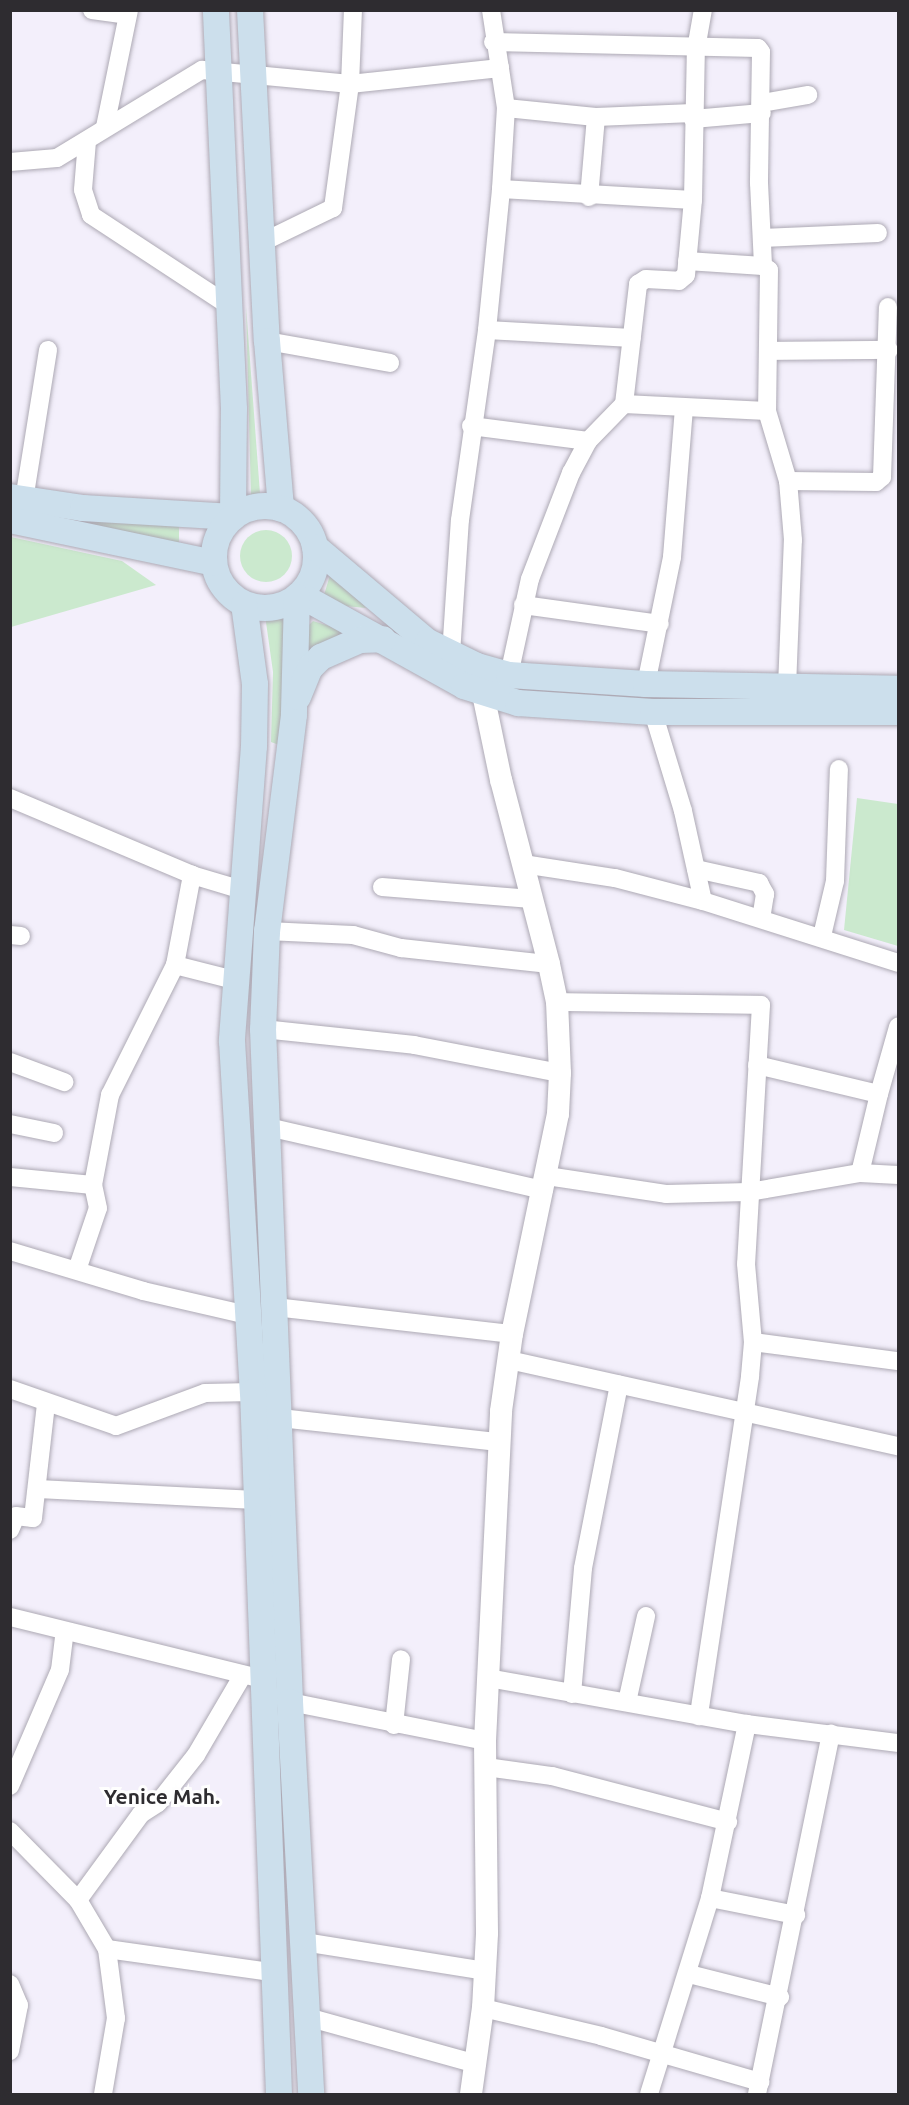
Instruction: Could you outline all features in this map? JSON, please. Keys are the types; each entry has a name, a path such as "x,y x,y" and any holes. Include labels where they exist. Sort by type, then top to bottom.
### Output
{"main road":[{"path":"216,10 231,308 233,517 217,538 214,563 221,583 244,604 271,608 298,596 314,573 315,547"},
{"path":"250,10 267,341 281,508"},
{"path":"15,506 233,517 261,506 281,508 300,519 315,547 406,628 451,654 509,675 646,684 898,689"},
{"path":"15,506 214,563"},
{"path":"298,596 483,694 518,703 653,712 898,712"},
{"path":"298,596 294,715 267,931 263,1029 290,1702 311,2094"},
{"path":"244,604 255,684 254,746 234,980 235,1118 252,1392 256,1500 254,1677 273,1869 272,1972 279,2094"},
{"path":"294,715 302,684 321,657 360,640 383,639"}],"street":[{"path":"92,10 128,13 105,127"},
{"path":"263,242 333,208 350,84 353,10"},
{"path":"451,654 471,426 487,330 501,189 506,108 500,68 493,42 491,10"},
{"path":"509,675 523,605 571,473 588,441 624,404 638,284 646,279 679,280 686,275 693,200 696,49 704,10"},
{"path":"493,42 696,49 758,48 762,108 763,266"},
{"path":"10,162 57,158 201,70 254,73 350,84 500,68"},
{"path":"506,108 596,117 693,116 762,108 808,95"},
{"path":"589,197 596,117"},
{"path":"87,141 82,190 91,215 231,308"},
{"path":"501,189 589,197 693,200"},
{"path":"762,238 878,233"},
{"path":"687,261 763,266 769,270 767,411 788,481 794,540 787,687"},
{"path":"788,481 876,482 882,477 889,350 888,307"},
{"path":"487,330 632,338"},
{"path":"267,341 390,363"},
{"path":"15,506 48,350"},
{"path":"768,351 889,350"},
{"path":"624,404 684,409 767,411"},
{"path":"646,684 672,557 684,409"},
{"path":"471,426 588,441"},
{"path":"523,605 660,624"},
{"path":"471,2094 477,2064 485,1971 485,1741 499,1442 512,1334 546,1183 560,1106 557,1002 483,694"},
{"path":"653,712 703,901"},
{"path":"822,936 835,881 839,769"},
{"path":"10,798 192,874 242,890"},
{"path":"523,864 615,878 703,901 822,936 898,963"},
{"path":"696,868 759,883 765,894 761,918"},
{"path":"77,1270 98,1208 93,1185 110,1095 175,965 192,874"},
{"path":"382,887 532,898"},
{"path":"267,931 353,934 401,948 549,964"},
{"path":"175,965 234,980"},
{"path":"557,1002 761,1005 746,1264 753,1341 745,1414 699,1716"},
{"path":"860,1173 898,1027"},
{"path":"263,1029 414,1045 560,1073"},
{"path":"10,1062 64,1082"},
{"path":"757,1065 879,1094"},
{"path":"10,1124 54,1132"},
{"path":"268,1127 546,1183 666,1194 749,1192 860,1173 898,1175"},
{"path":"10,1177 93,1185"},
{"path":"10,1251 143,1291 247,1315"},
{"path":"275,1307 512,1334"},
{"path":"753,1341 898,1361"},
{"path":"509,1360 898,1446"},
{"path":"572,1694 583,1568 619,1385"},
{"path":"10,1389 46,1404 116,1426 205,1393 252,1392"},
{"path":"12,1520 33,1518 46,1404"},
{"path":"280,1418 499,1442"},
{"path":"38,1489 256,1500"},
{"path":"10,1617 254,1677 158,1803 141,1814 78,1900"},
{"path":"627,1702 646,1617"},
{"path":"10,1786 60,1670 65,1631"},
{"path":"394,1725 401,1659"},
{"path":"488,1678 747,1724 898,1743"},
{"path":"290,1702 394,1725 485,1741"},
{"path":"649,2094 660,2053 689,1974 710,1898 747,1724"},
{"path":"483,2008 660,2053 758,2088 780,1997 831,1734"},
{"path":"486,1767 552,1776 728,1822"},
{"path":"10,1831 78,1900 107,1949 116,2018 103,2094"},
{"path":"710,1898 796,1915"},
{"path":"304,1942 485,1971"},
{"path":"107,1949 272,1972"},
{"path":"689,1974 780,1997"},
{"path":"10,1984 15,2004 10,2051"},
{"path":"307,2017 477,2064"}],"green space":[{"path":"246,306 260,494 256,497 251,495"},
{"path":"68,517 179,524 179,549 71,524"},
{"path":"266,530 276,532 284,538 290,546 292,556 290,566 284,574 276,580 266,582 256,580 248,574 242,566 240,556 242,546 248,538 256,532"},
{"path":"11,537 122,561 156,585 11,627"},
{"path":"330,575 366,608 345,606 324,595"},
{"path":"265,615 284,616 283,744 279,745 271,742 273,672"},
{"path":"313,621 350,633 307,659 307,627"},
{"path":"857,798 898,804 898,946 844,930"}],"district":[{"name":"Yenice Mah.","path":"162,1796"}]}
